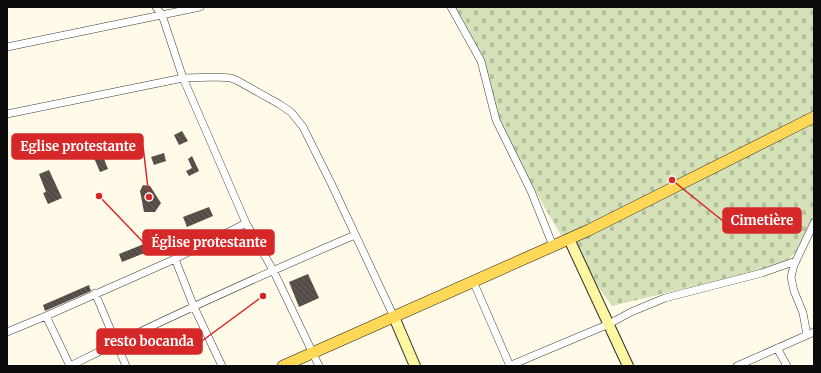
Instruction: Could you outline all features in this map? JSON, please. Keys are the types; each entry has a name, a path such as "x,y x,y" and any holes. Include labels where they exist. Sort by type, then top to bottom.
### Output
{"main road":[{"path":"283,366 569,239 814,117"}],"street":[{"path":"156,7 162,15 183,78 246,223 273,270 320,366"},
{"path":"7,47 199,7"},
{"path":"451,7 481,61 496,120 531,191 553,246"},
{"path":"7,114 183,78 231,78 266,96 291,112 308,135 394,317 414,366"},
{"path":"7,332 175,259 246,223"},
{"path":"807,335 804,313 791,281 796,261 814,223"},
{"path":"46,316 70,366 273,270 355,235"},
{"path":"569,239 628,366"},
{"path":"175,259 194,307 222,366"},
{"path":"473,281 510,366 609,324 631,312 665,298 762,273 796,261"},
{"path":"95,294 126,366"},
{"path":"737,366 814,332"},
{"path":"777,348 787,366"}],"green space":[{"path":"451,7 814,7 814,222 806,243 782,265 612,306 559,232 505,139 494,118 484,65"}],"building":[{"path":"182,131 188,141 179,145 174,135"},
{"path":"164,153 166,161 154,165 151,157"},
{"path":"102,154 108,169 100,172 94,158"},
{"path":"192,156 199,171 189,176 186,171 192,168 188,159"},
{"path":"49,170 62,198 48,204 43,193 46,192 39,174"},
{"path":"143,185 150,186 161,203 155,212 144,212 140,191"},
{"path":"209,207 213,216 187,227 183,217"},
{"path":"149,242 152,250 122,262 119,254"},
{"path":"308,274 319,298 299,307 289,282"},
{"path":"89,285 91,291 45,311 43,305"}],"place":[{"name":"Cimetière","path":"672,180"},
{"name":"Église protestante","path":"99,196"},
{"name":"Eglise protestante","path":"149,197"},
{"name":"resto bocanda","path":"263,296"}]}
